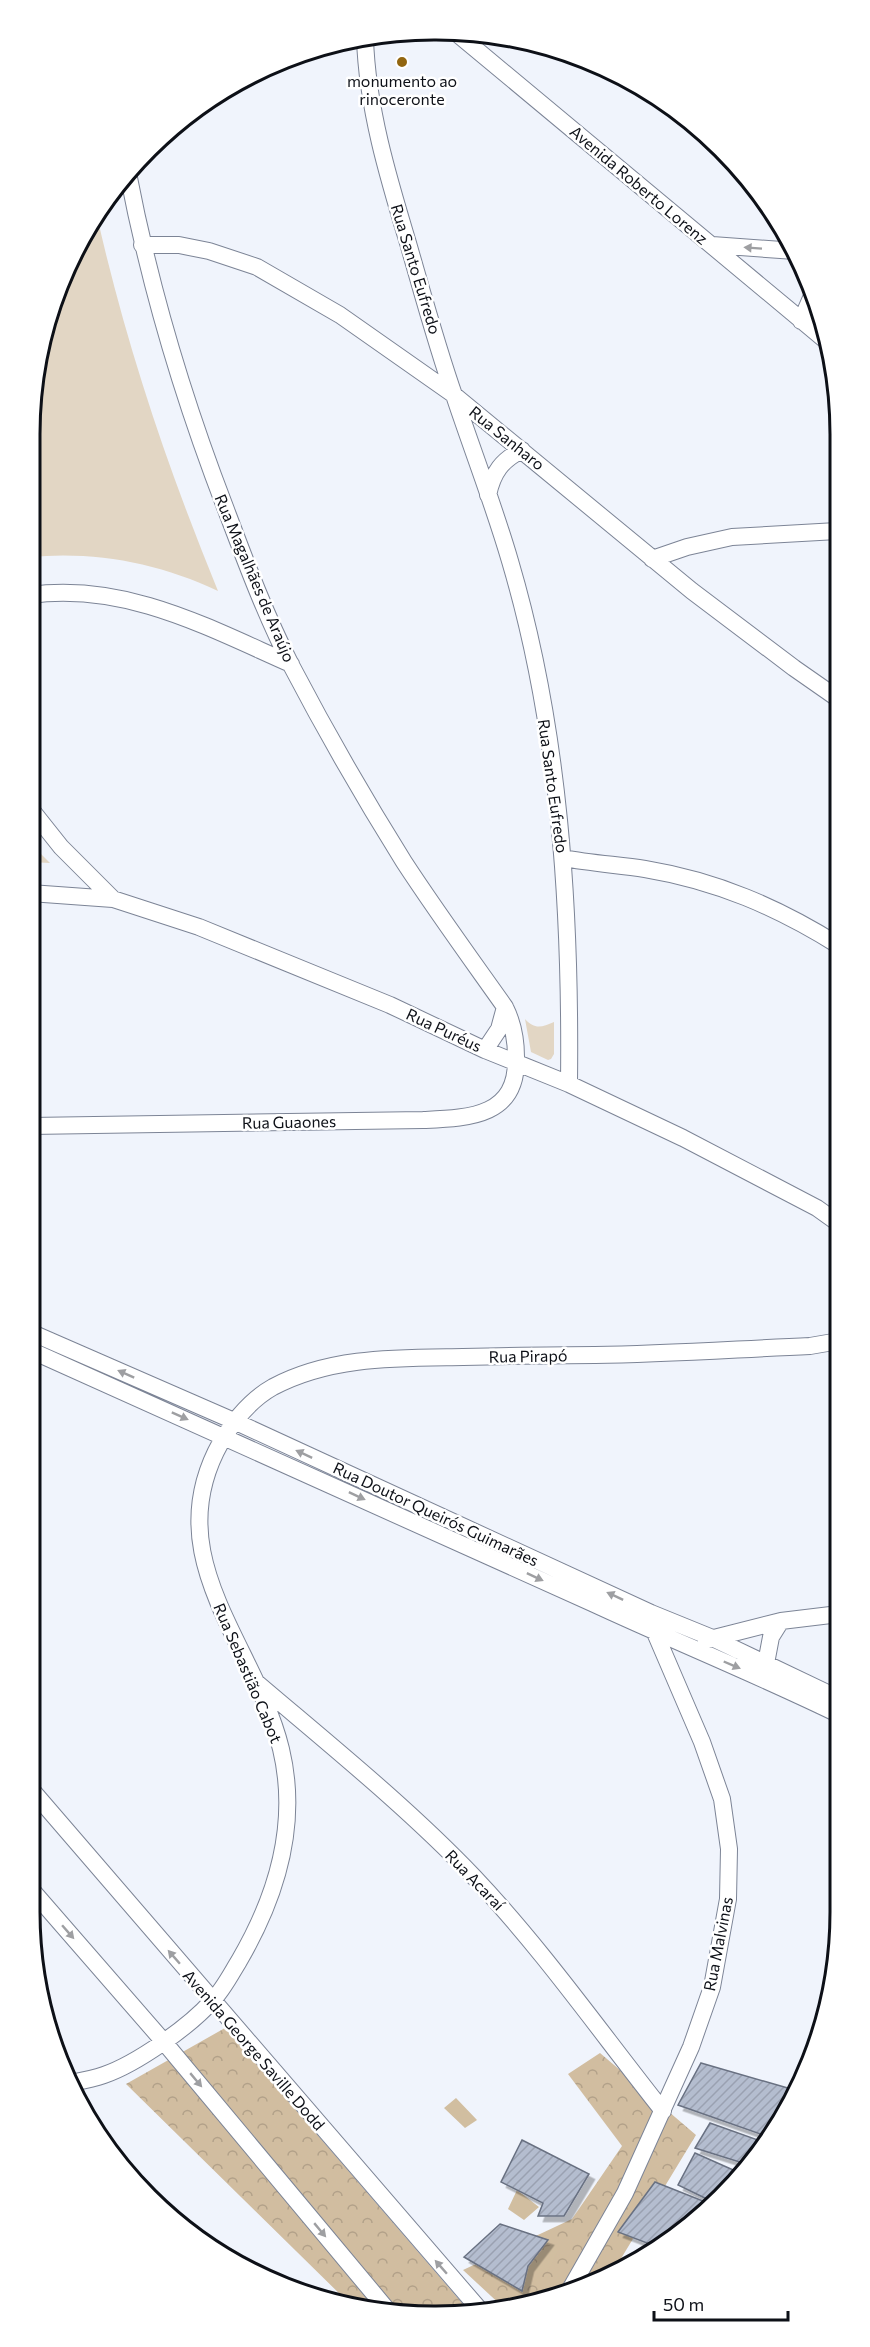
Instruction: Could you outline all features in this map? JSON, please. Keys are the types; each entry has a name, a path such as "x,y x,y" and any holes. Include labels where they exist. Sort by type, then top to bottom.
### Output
{"street":[{"name":"Avenida Roberto Lorenz","path":"467,42 816,333"},
{"name":"Rua Santo Eufredo","path":"366,47 374,109 394,196 454,394 510,561 528,632 548,740 563,858 570,987 569,1084"},
{"name":"Rua Magalhães de Araújo","path":"130,185 142,245 175,366 203,449 263,604 291,664 345,763 405,863 505,1006 513,1027 517,1064"},
{"name":"Rua Sanharo","path":"142,245 179,245 209,251 257,267 340,315 454,394 652,559 794,669 830,693"},
{"path":"712,245 783,249"},
{"path":"801,321 808,305"},
{"path":"488,495 491,480 498,467 509,457 522,450"},
{"path":"652,559 732,537 830,531"},
{"path":"40,594 75,592 116,597 154,606 291,664"},
{"path":"40,821 61,847 114,900"},
{"path":"563,858 647,870 721,888 777,909 830,940"},
{"name":"Rua Puréus","path":"40,894 114,900 199,927 390,1005 485,1050 569,1084 683,1138 817,1208 830,1217"},
{"path":"485,1050 499,1029 505,1006"},
{"name":"Rua Guaones","path":"40,1126 458,1118 484,1113 505,1100 515,1076 517,1064"},
{"name":"Rua Doutor Queirós Guimarães","path":"40,1337 654,1632 830,1696"},
{"name":"Rua Pirapó","path":"229,1429 248,1406 270,1389 320,1368 348,1363 402,1358 622,1354 810,1346 830,1343"},
{"name":"Rua Doutor Queirós Guimarães","path":"40,1354 229,1429 711,1637 830,1709"},
{"name":"Rua Sebastião Cabot","path":"79,2082 103,2076 124,2067 164,2042 212,2001 255,1933 278,1878 285,1844 287,1800 281,1751 273,1725 212,1590 200,1537 204,1478 229,1429"},
{"name":"Rua Malvinas","path":"575,2281 625,2193 691,2047 712,1987 728,1899 729,1849 722,1799 702,1742 654,1632 651,1613"},
{"path":"693,1648 711,1637 781,1621 830,1615"},
{"path":"764,1671 771,1637 781,1621"},
{"name":"Rua Acaraí","path":"253,1680 406,1811 473,1876 526,1935 663,2111"},
{"name":"Avenida George Saville Dodd","path":"40,1800 475,2304"},
{"path":"40,1899 164,2042 381,2303"}],"shaded area":[{"path":"100,228 121,312 165,453 218,591 173,573 127,561 40,557 40,435 44,384 61,308 81,261"},
{"path":"40,853 50,863 40,862"},
{"path":"525,1019 532,1025 539,1026 554,1022 554,1054 551,1059 548,1060 531,1052"},
{"path":"456,2098 477,2120 465,2128 444,2108"},
{"path":"517,2190 539,2207 524,2220 508,2209"},
{"path":"555,2244 558,2250 548,2271 538,2273 533,2268 547,2247"}],"green space":[{"path":"232,2024 254,2061 464,2306 409,2306 341,2295 126,2084"},
{"path":"600,2053 696,2135 620,2260 562,2286 497,2301 463,2270 572,2219 622,2146 568,2074"}],"building":[{"path":"701,2063 788,2088 761,2134 678,2105"},
{"path":"710,2123 757,2140 740,2162 695,2148"},
{"path":"522,2140 589,2174 564,2216 538,2216 543,2203 501,2182"},
{"path":"695,2153 734,2170 706,2199 678,2185"},
{"path":"655,2182 703,2201 648,2244 618,2232"},
{"path":"500,2224 548,2240 528,2266 522,2291 464,2257"}],"place":[{"name":"monumento ao rinoceronte","path":"402,62"}]}
